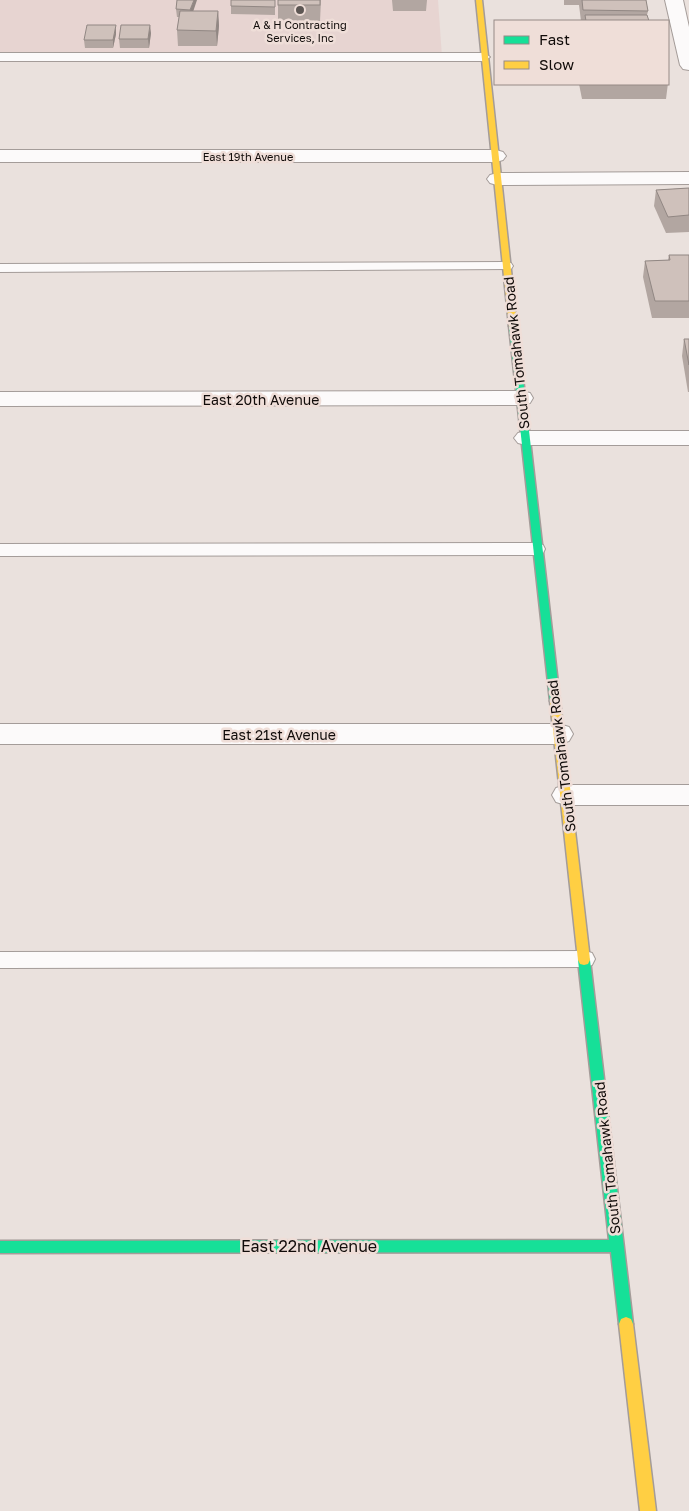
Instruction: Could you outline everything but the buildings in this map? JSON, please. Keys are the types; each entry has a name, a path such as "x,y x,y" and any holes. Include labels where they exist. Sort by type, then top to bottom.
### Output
{"main road":[{"name":"South Tomahawk Road","path":"479,0 537,549 648,1511"},
{"name":"East 22nd Avenue","path":"0,1247 617,1246"}],"street":[{"path":"674,0 689,65"},
{"name":"East 19th Avenue","path":"0,156 496,156"},
{"path":"497,179 689,178"},
{"name":"East 20th Avenue","path":"0,399 522,398"},
{"path":"526,438 689,438"},
{"name":"East 21st Avenue","path":"0,734 559,734"},
{"path":"566,795 689,794"}],"lane":[{"path":"0,57 484,57"},
{"path":"0,268 506,266"},
{"path":"0,550 537,549"},
{"path":"0,960 585,959"}],"shaded area":[{"path":"0,0 438,0 442,57 0,57"}],"traffic: fast":[{"path":"513,326 555,701"},
{"path":"584,960 626,1324"},
{"path":"0,1247 617,1246"}],"traffic: slow":[{"path":"479,0 513,326"},
{"path":"555,701 584,960"},
{"path":"626,1324 648,1511"}],"place":[{"name":"A & H Contracting Services, Inc","path":"300,10"}]}
